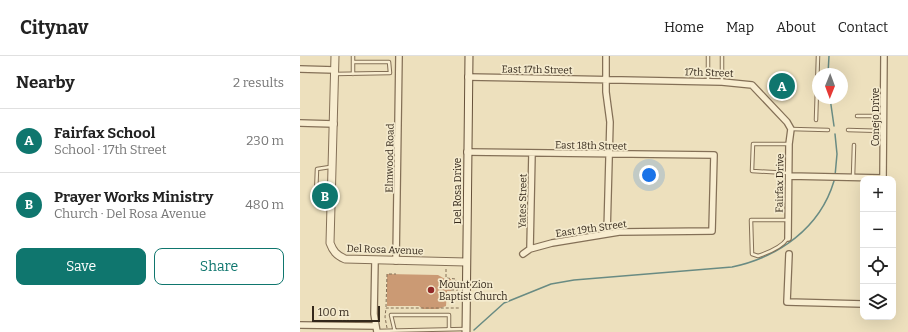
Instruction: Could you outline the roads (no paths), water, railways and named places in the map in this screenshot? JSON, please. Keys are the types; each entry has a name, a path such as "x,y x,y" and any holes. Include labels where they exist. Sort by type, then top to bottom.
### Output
{"street":[{"name":"Del Rosa Avenue","path":"335,56 330,243 333,251 338,256 345,259 466,262"},
{"name":"Elmwood Road","path":"396,261 399,56"},
{"name":"Del Rosa Drive","path":"466,329 469,56"},
{"path":"606,56 606,79 610,122 607,233"},
{"name":"Conejo Drive","path":"883,176 884,56"},
{"path":"300,69 335,72"},
{"name":"East 17th Street","path":"468,77 606,79"},
{"name":"17th Street","path":"606,79 708,81 752,85 787,122 791,129"},
{"path":"300,123 334,124"},
{"name":"Fairfax Drive","path":"788,238 789,144 791,129"},
{"name":"East 18th Street","path":"467,152 714,155 712,231"},
{"name":"Yates Street","path":"530,249 532,153"},
{"path":"789,174 828,178 860,178"},
{"name":"East 19th Street","path":"523,254 530,249 607,233 712,231"},
{"path":"789,254 787,302 860,304"},
{"path":"300,325 377,330 374,314 375,260"}],"lane":[{"path":"353,56 353,74"},
{"path":"708,56 708,81"},
{"path":"722,56 722,82"},
{"path":"816,120 818,56"},
{"path":"335,72 353,74 389,74 390,63 353,62"},
{"path":"857,116 884,116"},
{"path":"791,129 828,130"},
{"path":"848,130 883,131"},
{"path":"789,144 753,144 752,171 789,174"},
{"path":"853,178 854,145"},
{"path":"332,197 316,195 316,171 320,167 333,168"},
{"path":"788,220 751,220 752,254 758,256 765,254 781,245 788,238"},
{"path":"395,331 392,315 449,315 449,329"},
{"path":"377,330 421,331 466,329"}],"waterway":[{"path":"828,68 829,56"},
{"path":"831,104 834,126"},
{"path":"835,134 837,154 835,176"},
{"path":"474,330 504,303 551,284 574,280 732,267 766,256 781,248 808,226 819,213 828,198 834,181"}],"place":[{"name":"Fairfax School","path":"782,86"},
{"name":"Prayer Works Ministry","path":"325,196"},
{"name":"Mount Zion Baptist Church","path":"431,290"}]}
